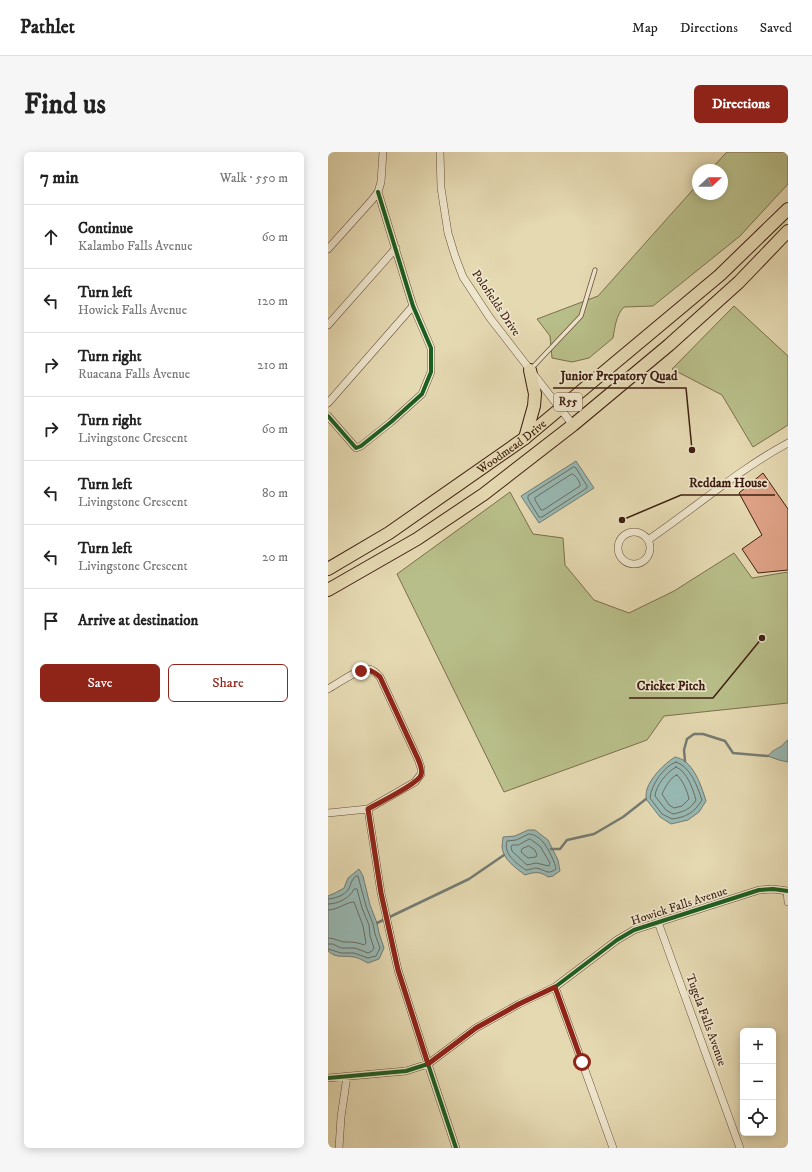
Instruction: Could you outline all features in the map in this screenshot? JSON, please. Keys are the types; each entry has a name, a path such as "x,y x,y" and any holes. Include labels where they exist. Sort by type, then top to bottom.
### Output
{"main road":[{"name":"Woodmead Drive","path":"328,569 389,533 525,438 720,275 788,209"},
{"name":"Woodmead Drive","path":"328,590 418,538 484,494 573,425 675,340 739,282 788,232"},
{"path":"525,438 534,406 535,394 530,370"}],"street":[{"path":"328,249 378,192 381,182 383,152"},
{"name":"Polofields Drive","path":"440,152 441,188 448,233 455,256 464,277 490,318 573,425"},
{"path":"328,416 356,448 361,446 422,394 431,372 431,348 413,306 378,192"},
{"path":"328,325 396,248"},
{"path":"328,404 413,306"},
{"path":"648,540 742,471 788,443"},
{"path":"632,532 638,532 648,540 650,548 649,553 643,561 638,563 628,563 620,556 618,546 623,536 632,532"},
{"path":"328,689 361,671 369,669 380,677 421,768 421,774 415,782 368,809 328,813"},
{"path":"368,809 381,893 398,970 456,1148"},
{"name":"Howick Falls Avenue","path":"328,1078 406,1070 428,1064 476,1028 519,1004 555,987 617,940 634,930 759,890 773,889 787,891"},
{"path":"787,891 788,902"},
{"name":"Tugela Falls Avenue","path":"658,922 740,1148"},
{"path":"555,987 613,1148"},
{"path":"339,1148 347,1076"}],"lane":[{"path":"530,370 581,316 595,270"}],"green space":[{"path":"727,152 788,152 788,184 740,236 653,306 624,307 621,310 615,325 613,338 589,358 572,362 552,358 550,336 537,319 598,296 692,191 692,200 728,200 728,164 716,164"},
{"path":"734,306 788,356 788,425 753,447 722,395 672,369"},
{"path":"510,492 533,534 563,538 565,565 594,600 629,613 674,591 734,553 752,578 788,572 788,703 664,716 647,740 504,792 397,574"}],"water":[{"path":"576,461 594,488 539,523 521,496"},
{"path":"788,740 788,762 768,756 772,752"},
{"path":"675,757 685,761 693,770 706,801 699,812 688,820 671,824 660,817 646,799 646,794 649,784 655,775 662,767"},
{"path":"528,830 535,830 548,840 558,860 560,871 553,876 548,877 537,873 525,875 510,863 504,855 502,846 503,837 515,836"},
{"path":"359,869 363,876 370,905 384,948 379,959 368,963 359,958 334,955 328,951 328,896 344,888 348,878"}],"building":[{"path":"763,473 788,509 788,570 758,573 742,549 762,535 739,493"}],"waterway":[{"path":"685,761 684,750 687,739 694,734 703,734 725,741 733,753 768,756"},
{"path":"551,849 560,849 567,840 594,834 623,817 646,799"},
{"path":"377,923 469,879 504,855"}],"cycle path":[{"path":"328,416 356,448 361,446 422,394 431,372 431,348 413,306 378,192"},
{"path":"368,809 381,893 398,970 456,1148"},
{"path":"328,1078 406,1071 428,1064 476,1028 519,1004 555,987 617,940 634,930 759,890 773,889 788,891"}],"place":[{"name":"Junior Prepatory Quad","path":"692,450"},
{"name":"Reddam House","path":"622,520"},
{"name":"Cricket Pitch","path":"762,638"}],"route":[{"path":"361,671 369,669 380,677 421,768 421,774 415,782 368,809 381,893 398,970 428,1064 476,1028 519,1004 555,987 582,1062"}]}
